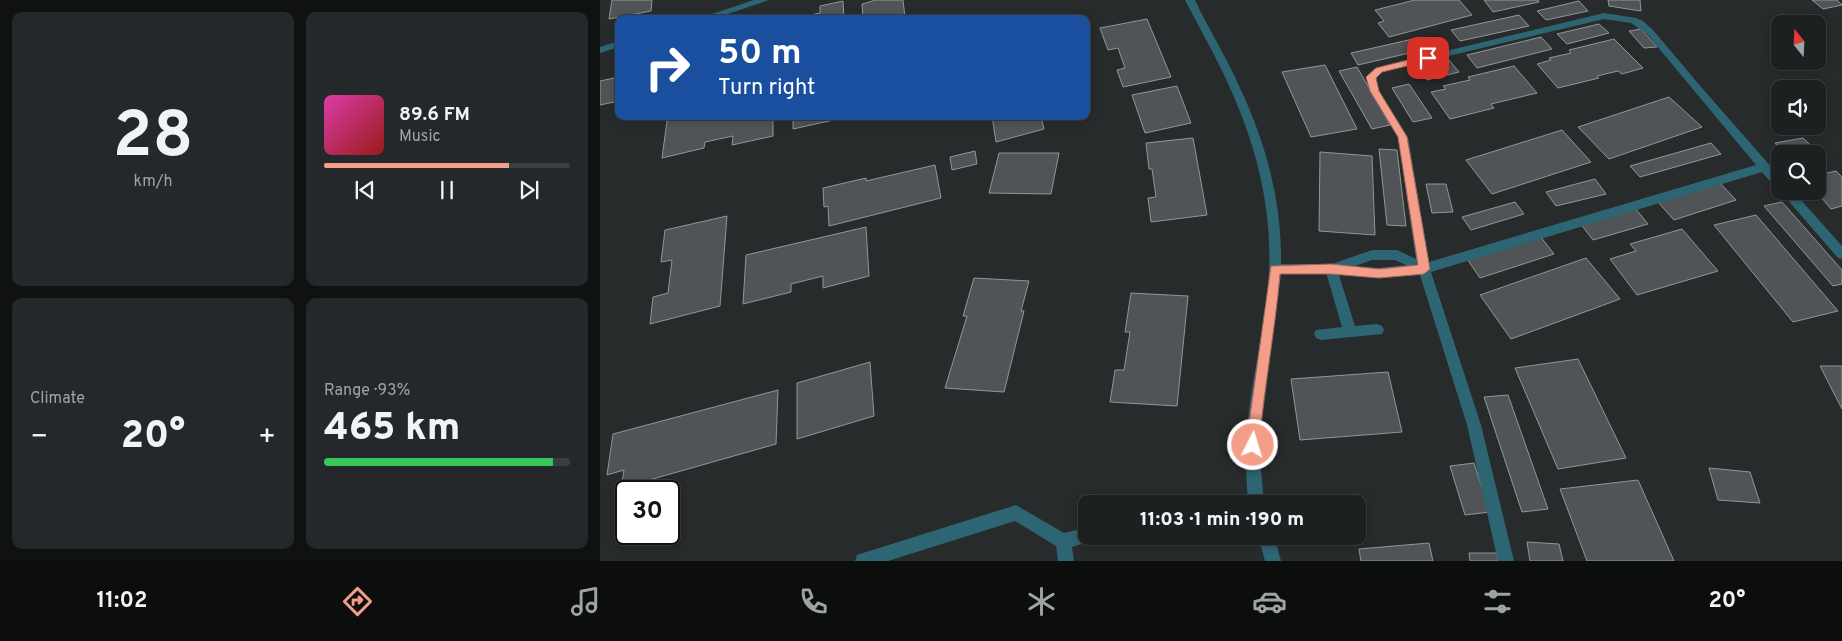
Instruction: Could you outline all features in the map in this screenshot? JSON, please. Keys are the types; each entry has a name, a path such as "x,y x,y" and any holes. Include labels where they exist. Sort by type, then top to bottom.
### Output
{"street":[{"path":"715,15 764,0"},
{"path":"1190,0 1241,100 1259,148 1271,209 1275,269 1269,330 1253,445 1256,495"},
{"path":"1506,561 1474,425 1424,269 1402,137 1374,91 1371,77 1379,70 1604,16 1633,20 1640,23 1650,32 1771,175"},
{"path":"600,50 615,45"},
{"path":"1275,269 1331,269 1379,273 1424,269 1764,167"},
{"path":"1794,200 1842,254"},
{"path":"1331,269 1372,255 1397,254 1424,269"},
{"path":"1331,269 1350,332"},
{"path":"1321,334 1377,330"},
{"path":"863,561 1016,513 1063,541 1078,538"},
{"path":"1063,541 1066,561"},
{"path":"1269,545 1273,561"}],"building":[{"path":"612,0 652,0 651,11 630,15 615,15 615,18 609,19"},
{"path":"876,0 903,0 905,15 863,15 862,4"},
{"path":"1415,0 1459,0 1472,15 1389,37 1378,23 1384,21 1375,10"},
{"path":"1484,0 1538,0 1539,2 1493,12"},
{"path":"1608,0 1640,0 1641,11 1609,6"},
{"path":"1812,0 1837,0 1842,5 1823,9"},
{"path":"843,1 844,15 810,15 820,13 820,6"},
{"path":"1579,1 1588,11 1546,20 1537,11"},
{"path":"1519,15 1529,26 1460,41 1451,30"},
{"path":"1147,19 1171,77 1123,87 1117,70 1125,68 1118,48 1108,50 1100,28"},
{"path":"1599,24 1609,33 1567,44 1557,34"},
{"path":"1641,29 1657,47 1644,48 1629,31"},
{"path":"1422,37 1431,48 1358,65 1351,53"},
{"path":"1541,37 1552,49 1477,68 1467,55"},
{"path":"1614,39 1643,68 1622,74 1618,71 1597,76 1599,78 1558,88 1537,64 1551,60 1549,58 1571,53 1569,50"},
{"path":"1449,60 1459,72 1427,80 1418,68"},
{"path":"1325,65 1357,129 1311,137 1282,72"},
{"path":"1514,66 1537,93 1491,104 1494,108 1450,119 1431,92 1446,89 1443,86 1470,80 1468,77"},
{"path":"1357,67 1390,125 1372,129 1339,71"},
{"path":"615,78 615,102 600,105 600,81"},
{"path":"1409,84 1432,118 1413,122 1392,88"},
{"path":"1177,86 1191,123 1145,133 1132,95"},
{"path":"1669,97 1702,127 1609,159 1578,127"},
{"path":"773,120 773,136 732,145 733,136 705,142 704,148 662,158 667,121"},
{"path":"793,120 834,120 793,129"},
{"path":"993,120 1042,120 1044,129 996,142"},
{"path":"1562,130 1591,162 1492,194 1466,160"},
{"path":"1193,138 1207,215 1151,222 1148,198 1156,197 1152,169 1149,169 1146,143"},
{"path":"1803,138 1810,145 1777,145 1775,143"},
{"path":"1711,143 1721,154 1640,177 1630,166"},
{"path":"1379,149 1397,150 1406,226 1387,225"},
{"path":"975,151 977,164 952,170 950,157"},
{"path":"1320,152 1372,156 1375,235 1319,231"},
{"path":"999,153 1059,153 1051,194 989,193"},
{"path":"935,165 941,198 829,226 828,206 824,207 823,188 866,178 866,181"},
{"path":"1836,171 1842,177 1842,206 1831,209 1824,200 1826,200 1826,173"},
{"path":"1595,179 1606,194 1556,206 1546,192"},
{"path":"1719,182 1736,200 1674,220 1657,201"},
{"path":"1426,184 1446,184 1453,212 1432,213"},
{"path":"1515,202 1524,214 1471,230 1462,217"},
{"path":"1782,202 1842,270 1842,284 1833,286 1764,206"},
{"path":"1635,208 1648,224 1593,240 1580,223"},
{"path":"1756,215 1838,311 1793,322 1714,225"},
{"path":"727,216 720,306 650,324 653,297 668,293 672,260 661,262 665,230"},
{"path":"866,227 869,276 823,288 823,276 791,284 791,292 743,304 746,255"},
{"path":"1682,229 1718,271 1637,295 1610,259 1636,251 1630,244"},
{"path":"1540,236 1554,254 1480,278 1467,259"},
{"path":"1586,258 1620,299 1511,339 1480,295"},
{"path":"974,278 1029,281 1021,311 1024,311 1004,392 945,388 967,316 963,316"},
{"path":"1131,293 1188,296 1177,406 1110,402 1115,370 1124,370 1130,332 1125,332"},
{"path":"1578,359 1626,458 1558,469 1515,368"},
{"path":"870,362 874,416 797,439 797,383"},
{"path":"1820,366 1842,366 1842,409"},
{"path":"1388,372 1402,432 1300,440 1291,379"},
{"path":"778,390 776,444 649,480 622,480 624,470 607,475 613,434"},
{"path":"1508,395 1548,509 1522,512 1484,397"},
{"path":"1474,463 1490,512 1465,515 1450,466"},
{"path":"1709,468 1750,472 1760,503 1718,500"},
{"path":"1638,480 1674,561 1587,561 1560,489"},
{"path":"1527,542 1559,544 1563,561 1530,561"},
{"path":"1429,543 1433,561 1361,561 1359,549"},
{"path":"1469,553 1497,553 1498,561 1470,561"}],"route":[{"path":"1253,445 1256,414 1265,363 1275,269 1331,269 1379,273 1398,273 1424,269 1402,137 1391,116 1374,91 1371,77 1379,70 1428,58"}]}
